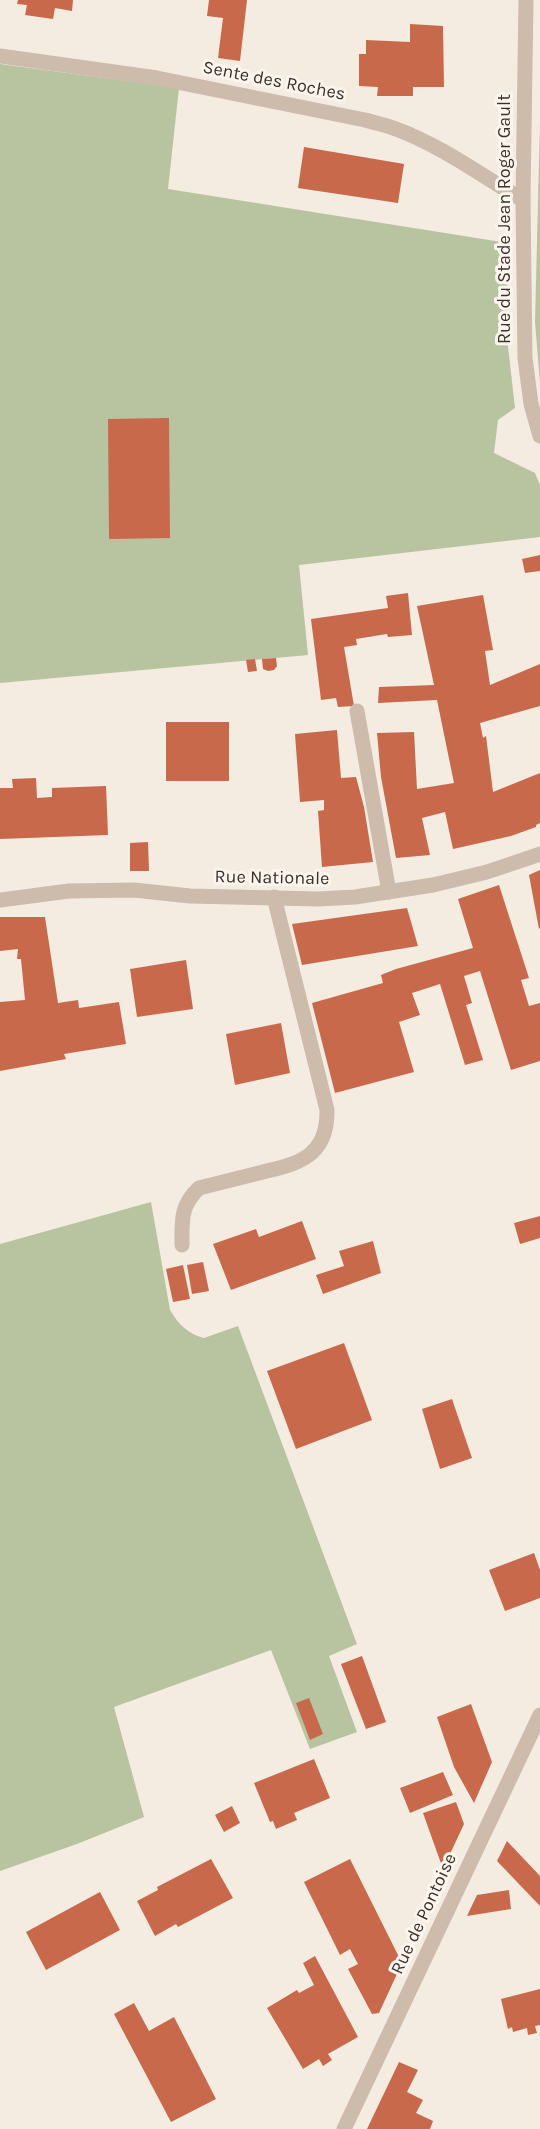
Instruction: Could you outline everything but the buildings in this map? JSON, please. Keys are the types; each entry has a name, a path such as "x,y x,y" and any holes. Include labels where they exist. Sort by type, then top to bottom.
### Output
{"street":[{"name":"Rue du Stade Jean Roger Gault","path":"526,0 523,200 525,358 531,404 540,436"},
{"name":"Sente des Roches","path":"0,56 157,78 365,120 422,140 523,200"},
{"path":"357,711 389,892"},
{"name":"Rue Nationale","path":"0,900 69,891 135,890 190,896 318,899 355,897 433,885 476,875 540,854"},
{"path":"182,1245 182,1214 190,1197 200,1188 291,1166 314,1152 323,1139 327,1127 327,1110 274,897"},
{"name":"Rue de Pontoise","path":"344,2129 540,1715"}],"green space":[{"path":"0,64 179,88 168,189 508,243 507,338 515,408 498,420 494,453 535,473 540,485 540,537 299,565 308,655 0,683"},
{"path":"540,122 540,383 535,322"},
{"path":"151,1202 170,1310 173,1315 188,1331 204,1338 238,1326 357,1644 329,1656 357,1732 310,1749 271,1650 114,1707 144,1817 0,1871 0,1244"}]}
